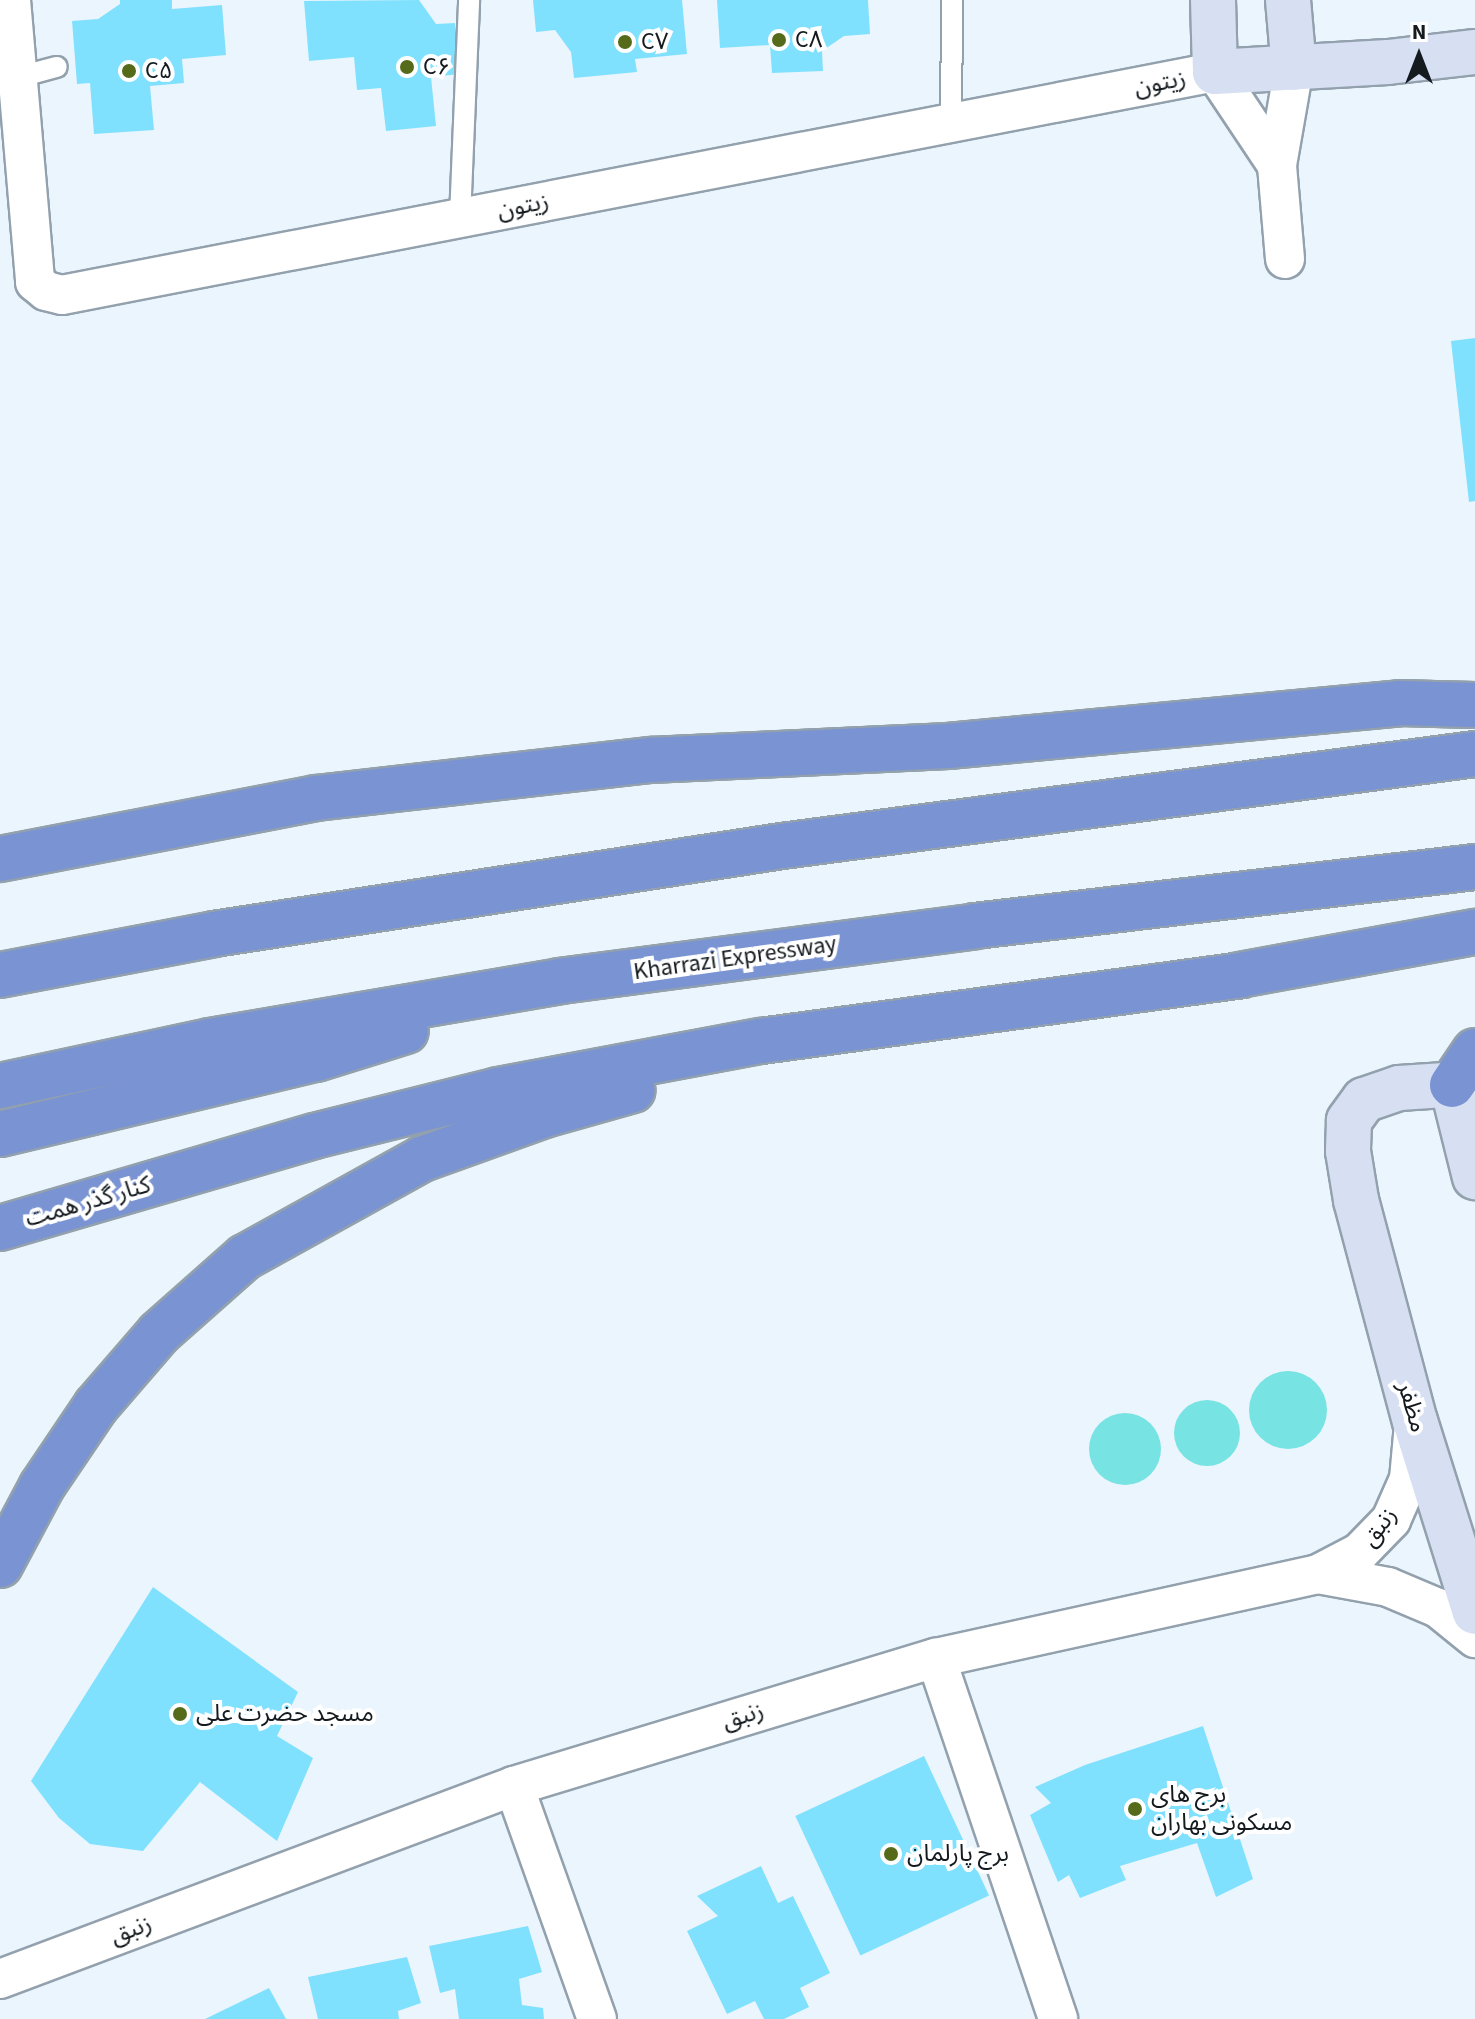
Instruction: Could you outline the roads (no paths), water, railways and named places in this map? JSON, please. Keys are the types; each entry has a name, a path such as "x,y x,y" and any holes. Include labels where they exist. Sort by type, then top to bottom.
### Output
{"highway":[{"path":"0,859 316,798 636,762 948,746 1400,703 1475,705"},
{"path":"0,975 214,934 782,846 1475,754"},
{"name":"Kharrazi Expressway","path":"0,1086 210,1041 560,981 990,924 1475,867"},
{"path":"0,1565 42,1486 96,1406 159,1333 245,1257 422,1159 490,1134 662,1081 915,1019 1240,975 1475,932"},
{"path":"0,1134 316,1059 560,981"},
{"name":"کنار گذر همت","path":"0,1228 314,1136 498,1090 638,1062 915,1019"}],"street":[{"name":"زیتون","path":"11,0 35,282 46,291 62,295 1215,72 1475,52"},
{"path":"1213,0 1215,72 1277,165"},
{"path":"1285,259 1277,165 1294,68 1288,0"},
{"path":"1467,1073 1475,1177"},
{"name":"مظفر","path":"1467,1073 1399,1088 1364,1100 1349,1121 1348,1151 1356,1200 1415,1421 1475,1612"},
{"name":"زنبق","path":"0,1979 514,1786 936,1658 1318,1574 1360,1552 1391,1520 1409,1479 1415,1421"},
{"path":"1451,1533 1460,1508 1475,1494"},
{"path":"1318,1574 1388,1587 1438,1608 1475,1638"},
{"path":"936,1658 1058,2019"},
{"path":"514,1786 597,2019"}],"lane":[{"path":"460,218 469,0"},
{"path":"951,123 952,0"},
{"path":"19,77 57,67"},
{"path":"0,1250 177,1177"}],"water":[{"path":"1280,1371 1296,1371 1310,1377 1321,1388 1327,1410 1321,1432 1310,1443 1296,1449 1280,1449 1266,1443 1255,1432 1249,1418 1249,1402 1255,1388 1266,1377"},
{"path":"1200,1400 1214,1400 1226,1405 1235,1414 1240,1433 1238,1446 1231,1457 1214,1466 1200,1466 1188,1461 1179,1452 1174,1440 1174,1426 1179,1414 1188,1405"},
{"path":"1125,1413 1145,1419 1155,1429 1161,1449 1155,1469 1145,1479 1125,1485 1105,1479 1095,1469 1089,1449 1095,1429 1105,1419"}],"place":[{"name":"C۸","path":"779,40"},
{"name":"C۷","path":"625,42"},
{"name":"C۶","path":"407,67"},
{"name":"C۵","path":"129,71"},
{"name":"مسجد حضرت علی","path":"180,1714"},
{"name":"برج های مسکونی بهاران","path":"1135,1809"},
{"name":"برج پارلمان","path":"891,1854"}]}
